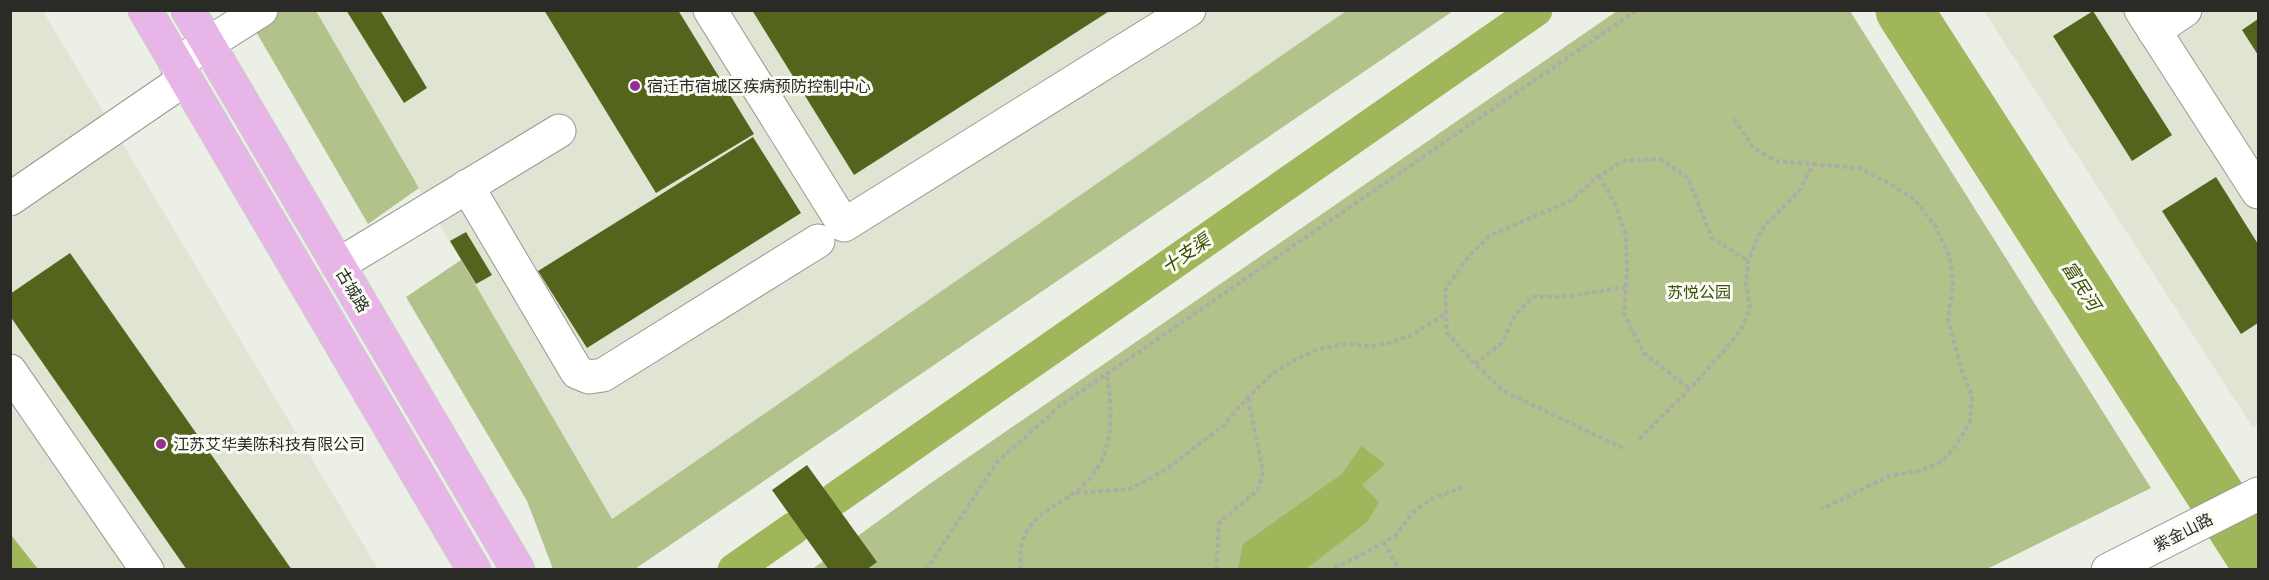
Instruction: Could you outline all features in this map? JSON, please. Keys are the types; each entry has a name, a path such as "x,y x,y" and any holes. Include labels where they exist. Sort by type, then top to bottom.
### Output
{"main road":[{"name":"古城路","path":"188,10 518,570"},
{"path":"159,16 181,71 474,570"}],"street":[{"path":"10,199 181,71 208,44 261,10"},
{"path":"710,10 844,225 1189,10"},
{"path":"2185,10 2148,21 2259,192"},
{"path":"338,265 559,130"},
{"path":"467,186 577,372 589,377 603,375 818,241"},
{"path":"11,372 147,570"},
{"name":"紫金山路","path":"2108,570 2259,494"}],"path":[{"path":"926,570 998,461 1060,406 1637,10"},
{"path":"1734,119 1754,147 1776,161 1859,168 1914,199 1936,226 1950,258 1953,285 1948,319 1960,369 1972,396 1970,422 1957,444 1942,462 1919,471 1889,476 1822,509"},
{"path":"1623,448 1505,392 1475,364 1448,333 1445,290 1468,257 1489,236 1570,201 1599,176 1623,161 1660,159 1688,178 1712,238 1748,261"},
{"path":"1639,439 1690,389 1742,327 1750,307 1746,283 1748,261 1761,230 1799,191 1813,164"},
{"path":"1599,176 1615,204 1626,237 1624,314 1644,353 1690,389"},
{"path":"1475,364 1502,342 1515,315 1533,297 1562,297 1626,286"},
{"path":"1076,493 1130,489 1165,470 1223,426 1273,373 1319,349 1345,344 1370,346 1389,343 1412,335 1446,313"},
{"path":"1020,570 1019,558 1023,534 1039,515 1076,493 1095,473 1102,458 1110,430 1111,405 1107,374"},
{"path":"1216,570 1219,523 1258,490 1263,471 1248,397"},
{"path":"1327,570 1354,559 1395,536 1413,512 1432,499 1466,486"},
{"path":"1384,542 1399,570"}],"shaded area":[{"path":"10,11 43,11 378,569 11,569"},
{"path":"316,11 1346,11 611,519"},
{"path":"1984,11 2258,11 2258,425 2253,428"},
{"path":"1361,446 1385,464 1362,485 1379,502 1367,522 1306,569 1238,569 1243,544 1342,474"},
{"path":"11,535 38,569 11,569"}],"green space":[{"path":"244,11 316,11 419,188 368,224"},
{"path":"1346,11 1453,11 635,569 553,569 527,501 406,297 461,260 612,519"},
{"name":"苏悦公园","path":"1617,11 1850,11 2151,488 1987,569 811,570 928,485"}],"building":[{"path":"346,10 380,10 427,88 404,103"},
{"path":"544,10 678,10 754,134 656,193"},
{"path":"752,10 1111,10 854,175"},
{"path":"2093,11 2172,135 2132,161 2053,36"},
{"path":"2258,19 2258,55 2242,30"},
{"path":"753,137 801,213 587,348 538,271"},
{"path":"2216,177 2258,244 2258,323 2241,334 2162,211"},
{"path":"466,232 492,275 476,284 450,241"},
{"path":"70,253 292,570 187,570 10,316 10,294"},
{"path":"807,465 877,562 866,570 829,570 772,490"}],"waterway":[{"name":"十支渠","path":"836,498 1536,10"},
{"name":"富民河","path":"1904,10 2258,561"},
{"name":"十支渠","path":"734,570 794,528"}],"place":[{"name":"宿迁市宿城区疾病预防控制中心","path":"635,86"},
{"name":"江苏艾华美陈科技有限公司","path":"161,444"}]}
